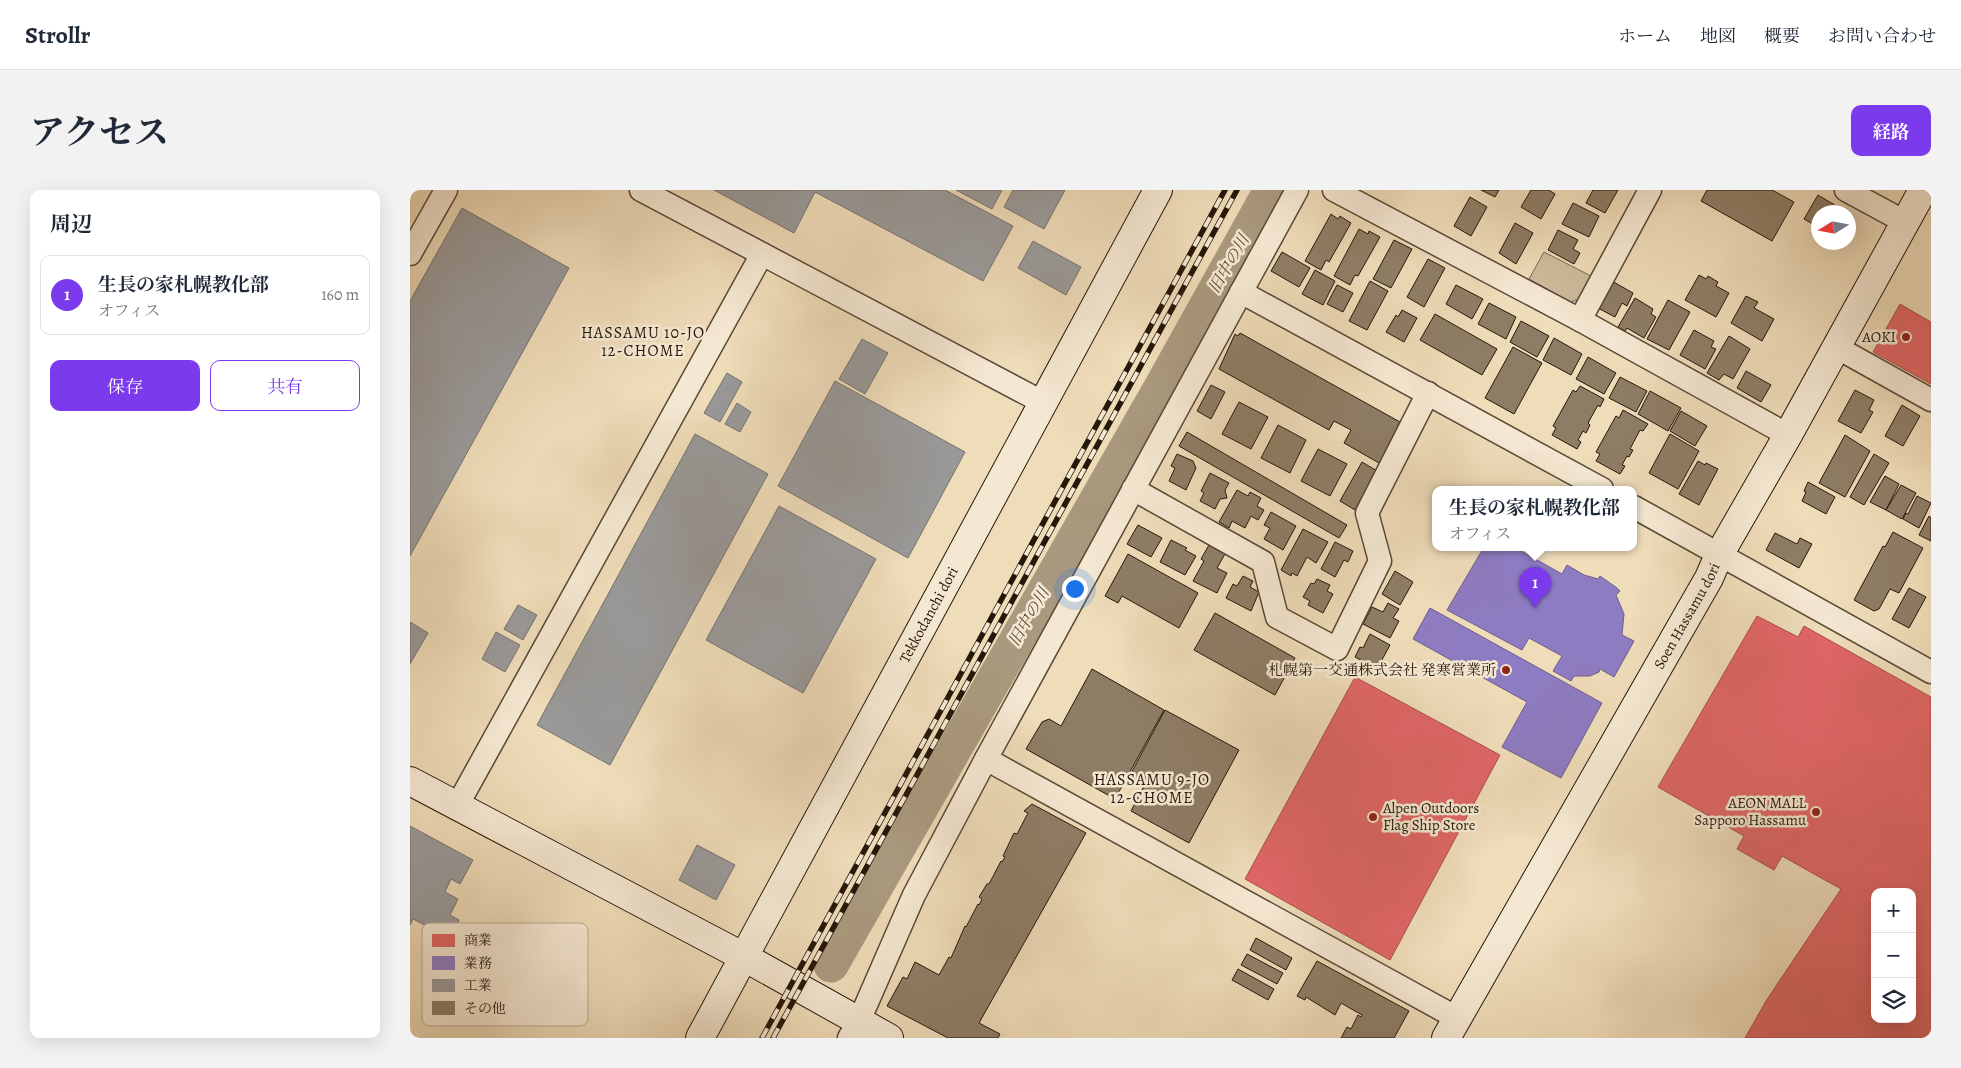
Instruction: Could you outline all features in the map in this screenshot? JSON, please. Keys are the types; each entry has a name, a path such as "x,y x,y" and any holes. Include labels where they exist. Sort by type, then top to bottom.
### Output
{"street":[{"path":"410,254 446,190"},
{"path":"641,190 1044,403"},
{"name":"Tekkodanchi dori","path":"700,1038 1158,190"},
{"path":"854,1029 914,895 986,759 1297,190"},
{"path":"1334,190 1580,320 1788,435"},
{"path":"1580,320 1650,190"},
{"path":"1846,190 1905,222"},
{"name":"Soen Hassamu dori","path":"1452,1028 1709,578 1719,556 1923,190"},
{"path":"458,806 762,254"},
{"path":"1241,292 1597,486"},
{"path":"1836,347 1931,400"},
{"path":"1133,489 1263,562 1277,617 1337,649 1380,560 1368,513 1428,393"},
{"path":"1637,509 1719,556 1931,672"},
{"path":"986,759 1452,1028"},
{"path":"410,781 744,958 854,1029 890,1038"}],"shaded area":[{"path":"1544,252 1591,276 1579,299 1571,302 1529,279"}],"building: 商業":[{"name":"AOKI","path":"1900,304 1931,322 1931,384 1873,352"},
{"name":"AEON MALL Sapporo Hassamu","path":"1757,616 1798,637 1804,626 1931,697 1931,1038 1745,1038 1766,1001 1841,889 1782,856 1774,870 1737,849 1744,836 1658,787"},
{"name":"Alpen Outdoors Flag Ship Store","path":"1355,677 1500,755 1390,960 1245,879"}],"building: 業務":[{"path":"1482,551 1521,551 1562,574 1567,565 1584,575 1598,579 1600,576 1617,588 1620,591 1616,595 1624,614 1622,635 1634,641 1614,677 1600,669 1599,672 1590,676 1574,676 1571,681 1553,671 1562,656 1529,638 1522,650 1447,610"},
{"name":"札幌第一交通株式会社 発寒営業所","path":"1430,608 1602,703 1561,778 1502,747 1527,702 1413,639"}],"building: 工業":[{"path":"714,190 945,190 1013,226 983,281 815,192 794,233"},
{"path":"956,190 1002,190 992,209"},
{"path":"1013,190 1065,190 1044,229 1004,207"},
{"path":"462,208 569,268 410,556 410,301"},
{"path":"1033,241 1081,267 1066,295 1018,268"},
{"path":"862,339 888,353 865,394 839,379"},
{"path":"727,373 742,382 720,422 704,413"},
{"path":"835,381 965,452 908,558 778,486"},
{"path":"737,403 751,412 740,432 725,424"},
{"path":"695,434 768,474 610,765 537,725"},
{"path":"779,506 876,559 803,693 706,640"},
{"path":"518,605 537,615 523,640 504,629"},
{"path":"410,622 428,633 410,664"},
{"path":"496,632 520,645 505,672 482,659"},
{"path":"410,826 473,860 460,884 451,879 445,892 458,899 450,915 459,920 458,923 422,924 413,919 410,925"},
{"path":"697,845 735,865 716,900 679,880"}],"building: その他":[{"path":"1481,190 1499,190 1495,197"},
{"path":"1531,190 1549,190 1555,194 1541,219 1521,207"},
{"path":"1593,190 1618,190 1605,213 1586,203"},
{"path":"1707,190 1772,190 1794,202 1772,241 1701,201"},
{"path":"1818,195 1835,205 1812,205"},
{"path":"1470,197 1487,207 1471,236 1454,226"},
{"path":"1573,203 1599,216 1589,237 1562,224"},
{"path":"1811,207 1811,223 1804,219"},
{"path":"1331,214 1338,219 1340,216 1351,223 1329,262 1326,260 1321,270 1305,261"},
{"path":"1515,223 1533,233 1516,264 1499,253"},
{"path":"1359,229 1368,234 1369,231 1380,237 1358,276 1355,275 1350,285 1334,276"},
{"path":"1558,230 1578,240 1573,249 1580,253 1574,264 1548,250"},
{"path":"1394,240 1412,249 1391,288 1373,279"},
{"path":"1282,252 1310,268 1299,287 1271,271"},
{"path":"1428,259 1445,268 1424,307 1407,297"},
{"path":"1315,270 1335,281 1323,305 1302,294"},
{"path":"1699,275 1706,279 1708,276 1718,282 1716,286 1729,293 1716,317 1685,300"},
{"path":"1610,280 1633,293 1627,306 1622,303 1615,317 1596,307"},
{"path":"1370,281 1388,291 1367,330 1349,321"},
{"path":"1337,285 1353,293 1343,312 1327,304"},
{"path":"1456,285 1483,299 1472,319 1446,304"},
{"path":"1746,296 1758,302 1754,308 1774,319 1762,341 1731,323"},
{"path":"1635,298 1653,309 1651,314 1656,317 1644,338 1627,328 1625,331 1618,327"},
{"path":"1668,300 1690,312 1669,350 1647,339"},
{"path":"1489,303 1516,317 1506,339 1478,324"},
{"path":"1402,310 1417,318 1404,342 1386,332 1396,315 1398,317"},
{"path":"1435,314 1497,349 1482,375 1420,340"},
{"path":"1521,321 1549,336 1537,357 1510,342"},
{"path":"1694,330 1714,341 1711,347 1716,349 1705,369 1680,355"},
{"path":"1240,333 1400,422 1398,425 1399,429 1379,463 1344,443 1351,430 1334,421 1329,430 1219,369 1235,334 1238,336"},
{"path":"1729,336 1750,349 1733,379 1724,374 1719,380 1707,373"},
{"path":"1554,338 1582,354 1571,375 1543,360"},
{"path":"1513,347 1542,363 1514,414 1485,398"},
{"path":"1588,357 1616,373 1604,394 1576,379"},
{"path":"1746,371 1771,385 1761,402 1737,388"},
{"path":"1620,377 1647,391 1636,412 1609,398"},
{"path":"1211,385 1225,392 1211,419 1197,411"},
{"path":"1580,386 1604,399 1600,407 1598,405 1588,423 1590,425 1586,433 1583,431 1578,440 1581,442 1577,449 1552,435 1556,428 1553,426 1573,390 1576,392"},
{"path":"1855,390 1874,400 1869,410 1873,412 1861,433 1838,421"},
{"path":"1650,391 1681,408 1668,431 1638,414"},
{"path":"1239,402 1268,417 1251,449 1222,434"},
{"path":"1902,405 1920,416 1903,446 1885,436"},
{"path":"1623,410 1648,424 1643,431 1640,430 1630,449 1633,450 1622,465 1625,466 1620,474 1596,461 1600,454 1596,452 1616,416 1619,418"},
{"path":"1681,411 1707,426 1695,446 1670,431"},
{"path":"1278,425 1306,440 1290,473 1261,458"},
{"path":"1187,432 1347,525 1339,538 1179,446"},
{"path":"1670,434 1699,451 1678,489 1649,473"},
{"path":"1845,435 1870,451 1845,497 1819,483"},
{"path":"1318,449 1347,464 1330,496 1301,481"},
{"path":"1177,454 1193,461 1196,468 1186,490 1169,481 1175,468 1171,466"},
{"path":"1874,454 1889,463 1864,505 1850,497"},
{"path":"1698,461 1718,469 1699,505 1679,494"},
{"path":"1362,462 1377,471 1355,510 1340,501"},
{"path":"1210,473 1229,483 1225,490 1227,498 1220,499 1215,509 1200,501 1204,493 1201,491"},
{"path":"1885,476 1899,484 1886,510 1870,502"},
{"path":"1808,482 1835,497 1826,514 1802,501"},
{"path":"1901,485 1916,493 1902,519 1886,510"},
{"path":"1237,490 1248,496 1250,492 1261,498 1257,506 1264,510 1258,520 1251,516 1245,528 1232,521 1229,528 1219,522"},
{"path":"1917,496 1931,503 1919,528 1903,519 1906,513 1908,514"},
{"path":"1271,512 1296,526 1283,550 1264,539 1270,528 1264,525"},
{"path":"1929,516 1931,518 1931,541 1919,535"},
{"path":"1138,525 1162,538 1151,557 1127,544"},
{"path":"1303,529 1328,542 1316,563 1307,557 1297,576 1292,573 1291,576 1281,570"},
{"path":"1893,532 1923,548 1899,593 1890,589 1879,609 1874,611 1854,600 1883,546 1885,547"},
{"path":"1775,533 1797,544 1800,538 1812,544 1799,568 1766,550"},
{"path":"1171,540 1187,548 1185,550 1196,556 1185,575 1160,562"},
{"path":"1335,542 1353,551 1348,562 1344,560 1335,577 1321,569"},
{"path":"1209,545 1225,554 1217,568 1227,573 1217,593 1193,581 1204,561 1201,559"},
{"path":"1128,554 1198,593 1179,628 1122,596 1118,603 1105,596"},
{"path":"1395,571 1413,582 1400,605 1382,594"},
{"path":"1243,576 1253,581 1250,587 1259,592 1251,611 1226,598 1233,584 1237,586"},
{"path":"1317,579 1330,585 1327,591 1333,594 1323,613 1308,605 1310,601 1303,597 1311,583 1314,584"},
{"path":"1909,588 1926,597 1909,628 1892,619"},
{"path":"1388,603 1399,609 1393,618 1399,621 1390,638 1363,624 1372,607 1383,612"},
{"path":"1215,613 1295,658 1275,695 1194,650"},
{"path":"1370,634 1390,645 1377,669 1355,657 1360,647 1363,648"},
{"path":"1092,669 1164,710 1115,799 1026,749 1042,722 1049,719 1061,726"},
{"path":"1165,710 1239,750 1189,843 1131,811 1144,786 1129,777"},
{"path":"1032,804 1086,833 979,1023 1000,1034 998,1038 948,1038 887,1006 903,977 907,979 915,962 939,975 949,957 951,958 965,926 979,905 982,899 979,897 1005,857 1003,856 1014,833 1017,834 1028,813 1024,811"},
{"path":"1256,938 1292,958 1286,970 1250,950"},
{"path":"1247,954 1283,973 1277,984 1241,965"},
{"path":"1317,961 1409,1011 1394,1038 1341,1038 1347,1027 1351,1029 1358,1015 1361,1017 1362,1015 1341,1003 1335,1015 1306,997 1305,1000 1297,996"},
{"path":"1238,969 1274,989 1268,1000 1232,980"}],"waterway":[{"name":"旧中の川","path":"831,965 1163,384 1271,190"}],"railway":[{"path":"762,1038 1225,190"},
{"path":"773,1038 1237,190"}],"place":[{"name":"AOKI","path":"1906,337"},
{"name":"生長の家札幌教化部","path":"1535,608"},
{"name":"札幌第一交通株式会社 発寒営業所","path":"1506,670"},
{"name":"AEON MALL Sapporo Hassamu","path":"1816,812"},
{"name":"Alpen Outdoors Flag Ship Store","path":"1373,817"}],"district":[{"name":"HASSAMU 10-JO 12-CHOME","path":"643,342"},
{"name":"HASSAMU 9-JO 12-CHOME","path":"1152,789"}]}
